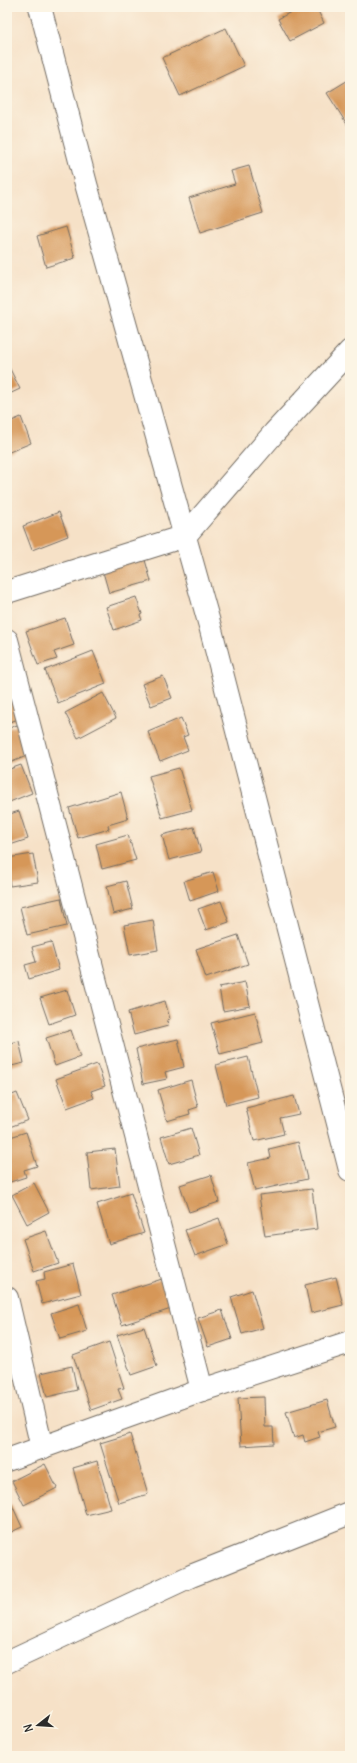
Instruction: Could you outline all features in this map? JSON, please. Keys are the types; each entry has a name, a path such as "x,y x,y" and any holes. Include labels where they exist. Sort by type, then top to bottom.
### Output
{"street":[{"path":"40,7 86,184 210,626 350,1170"},
{"path":"7,592 185,536 274,433 350,351"},
{"path":"7,640 202,1390"},
{"path":"7,1298 42,1448"},
{"path":"7,1460 202,1390 350,1342"},
{"path":"7,1662 191,1576 350,1513"}],"building":[{"path":"300,7 316,7 324,23 290,41 278,19"},
{"path":"226,28 244,66 180,96 162,58"},
{"path":"350,79 350,129 327,93"},
{"path":"249,166 263,213 200,233 189,198 235,184 231,171"},
{"path":"66,227 75,258 46,267 37,236"},
{"path":"9,367 20,389 7,395 7,368"},
{"path":"21,417 31,443 7,453 7,423"},
{"path":"59,512 68,536 32,550 23,526"},
{"path":"143,553 151,581 109,593 101,565"},
{"path":"136,597 142,614 140,615 142,620 114,630 106,607"},
{"path":"65,618 74,645 54,652 57,659 38,665 26,631"},
{"path":"93,651 106,684 58,703 45,670"},
{"path":"163,676 172,698 151,706 142,684"},
{"path":"103,693 116,718 78,738 65,713"},
{"path":"18,698 24,717 7,723 7,702"},
{"path":"181,718 188,735 183,737 188,750 160,761 148,732"},
{"path":"17,725 29,755 7,764 7,729"},
{"path":"21,765 32,793 7,803 7,770"},
{"path":"179,768 192,810 162,818 149,776"},
{"path":"121,792 128,819 108,825 109,829 78,838 69,808"},
{"path":"19,811 28,839 7,846 7,815"},
{"path":"194,827 201,852 169,860 162,835"},
{"path":"128,835 136,860 102,869 96,844"},
{"path":"33,854 38,882 10,886 7,858"},
{"path":"213,872 219,891 190,901 184,881"},
{"path":"126,881 133,909 113,914 107,886"},
{"path":"61,898 67,926 27,935 20,907"},
{"path":"221,901 229,922 206,930 198,909"},
{"path":"153,920 158,950 130,955 124,925"},
{"path":"238,935 248,964 206,978 196,949"},
{"path":"51,942 59,970 29,979 25,965 36,962 32,947"},
{"path":"245,982 250,1006 223,1011 219,987"},
{"path":"67,990 75,1015 49,1024 40,998"},
{"path":"165,1001 170,1019 167,1020 168,1026 134,1035 128,1012"},
{"path":"255,1012 263,1043 220,1054 211,1023"},
{"path":"71,1030 80,1057 55,1066 46,1038"},
{"path":"178,1039 184,1067 165,1072 167,1079 143,1084 136,1049"},
{"path":"19,1041 24,1063 7,1067 7,1044"},
{"path":"248,1057 258,1097 226,1105 216,1065"},
{"path":"97,1064 105,1086 91,1091 94,1098 67,1108 56,1079"},
{"path":"191,1080 198,1107 189,1110 190,1114 167,1121 158,1090"},
{"path":"17,1093 28,1120 7,1128 7,1097"},
{"path":"294,1096 299,1114 280,1118 284,1134 254,1141 246,1108"},
{"path":"191,1128 199,1155 169,1164 161,1137"},
{"path":"26,1132 37,1166 24,1170 26,1177 7,1183 7,1138"},
{"path":"298,1142 307,1179 255,1191 248,1163 271,1158 269,1149"},
{"path":"115,1149 120,1186 91,1190 87,1152"},
{"path":"211,1175 219,1202 189,1212 180,1185"},
{"path":"34,1183 49,1212 27,1224 12,1195"},
{"path":"312,1189 317,1229 265,1236 259,1195"},
{"path":"131,1193 144,1233 109,1244 97,1204"},
{"path":"219,1218 228,1244 195,1256 185,1230"},
{"path":"46,1231 58,1263 34,1271 23,1239"},
{"path":"73,1264 81,1294 42,1304 36,1281 45,1279 44,1272"},
{"path":"336,1277 343,1305 311,1313 305,1285"},
{"path":"162,1279 171,1309 122,1325 112,1295"},
{"path":"252,1290 263,1328 242,1334 231,1297"},
{"path":"79,1304 87,1331 60,1339 51,1313"},
{"path":"222,1310 232,1339 208,1347 198,1318"},
{"path":"144,1327 157,1366 131,1375 117,1335"},
{"path":"109,1342 124,1388 118,1389 122,1399 91,1410 73,1355"},
{"path":"72,1366 77,1390 47,1397 41,1373"},
{"path":"264,1397 265,1427 273,1427 274,1444 241,1446 238,1398"},
{"path":"327,1400 335,1427 318,1432 320,1437 305,1442 303,1435 294,1438 286,1412"},
{"path":"130,1434 148,1494 119,1503 100,1443"},
{"path":"97,1461 111,1509 86,1515 73,1468"},
{"path":"45,1464 57,1488 24,1505 12,1481"},
{"path":"7,1494 22,1527 7,1534"}]}
